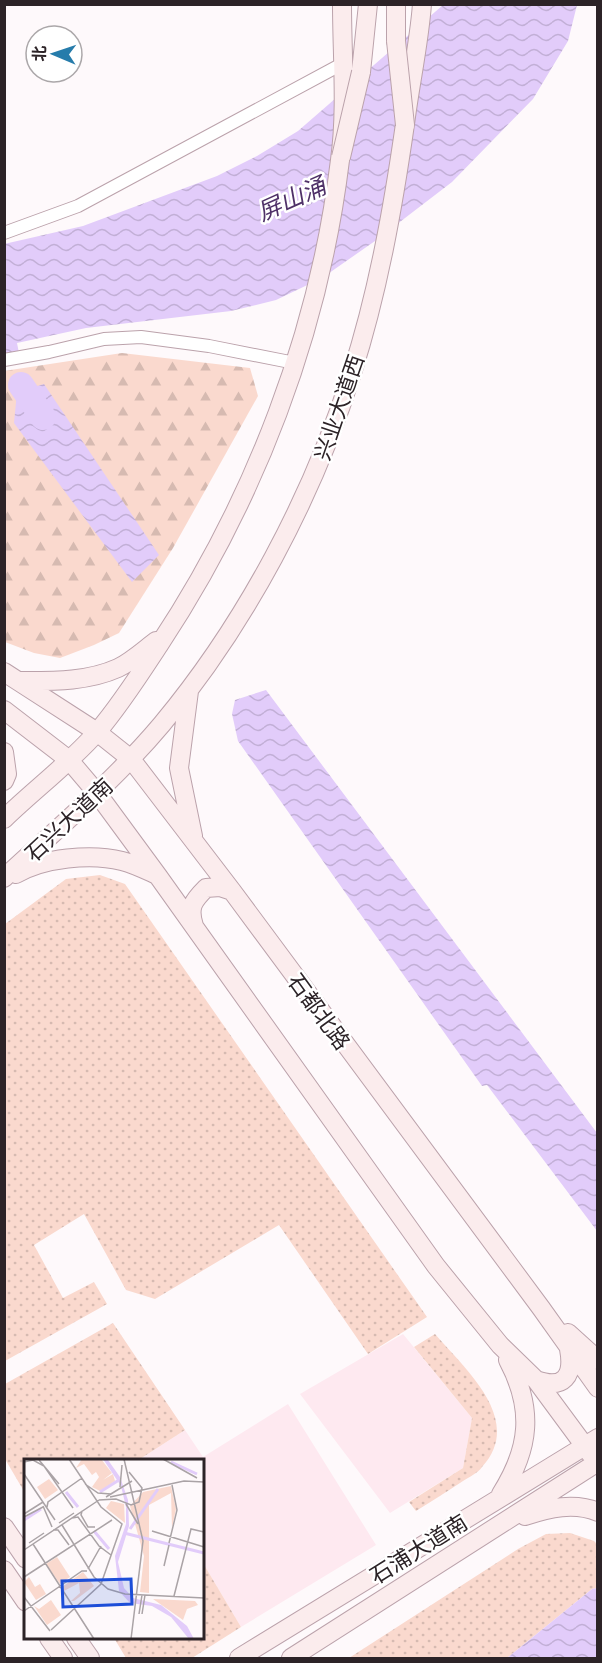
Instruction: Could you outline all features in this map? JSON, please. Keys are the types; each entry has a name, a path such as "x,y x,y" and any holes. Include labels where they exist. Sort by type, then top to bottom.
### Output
{"main road":[{"path":"341,157 342,4"},
{"path":"97,732 124,699 210,564 269,437 295,363 316,289 360,72 368,4"},
{"path":"396,4 396,41 405,125"},
{"name":"兴业大道西","path":"131,759 189,689 228,635 304,496 327,444 352,372 384,253 397,186 421,12"},
{"path":"12,676 46,681 95,676 120,668 167,633"},
{"name":"石都北路","path":"12,676 97,732 131,759 232,891 541,1308 597,1388"},
{"path":"189,689 179,768 195,843"},
{"path":"4,710 69,760 97,794 158,876 435,1266 500,1345 536,1380 591,1442 597,1462"},
{"name":"石兴大道南","path":"4,819 97,732"},
{"path":"4,752 7,774 4,781"},
{"name":"石兴大道南","path":"4,879 97,794 131,759"},
{"path":"4,879 42,862 72,858 122,861 158,876"},
{"path":"194,927 190,914 194,900 206,888 232,891"},
{"path":"541,1308 597,1360"},
{"path":"499,1497 521,1455 525,1435 525,1407 519,1381 500,1345"},
{"path":"536,1380 557,1384 564,1379 571,1371 569,1349"},
{"name":"石浦大道南","path":"239,1659 591,1442"},
{"name":"石浦大道南","path":"291,1659 597,1462"},
{"path":"498,1526 545,1509 569,1506 589,1508 597,1512"},
{"path":"448,1529 460,1526 467,1528 470,1533 465,1548"},
{"path":"4,1527 24,1556"},
{"path":"4,1570 24,1599"},
{"path":"50,1639 63,1659"},
{"path":"77,1639 90,1659"}],"street":[{"path":"4,233 78,207 342,64"},
{"path":"4,360 104,339 141,338 208,346 295,363"}],"shaded area":[{"path":"403,1334 472,1418 463,1468 390,1513 300,1394"},
{"path":"288,1404 376,1545 241,1627 204,1565 204,1459 140,1459 185,1430 203,1457"}],"green space":[{"path":"122,353 250,368 258,396 173,548 119,633 60,658 34,653 5,642 4,371"},
{"path":"100,875 125,884 427,1317 368,1354 279,1225 155,1299 126,1290 84,1214 34,1245 63,1298 94,1282 107,1304 5,1361 5,924 66,879"},
{"path":"113,1323 185,1430 140,1459 24,1459 24,1491 5,1459 5,1384"},
{"path":"435,1334 486,1396 494,1413 497,1431 494,1449 480,1469 416,1511 409,1502 463,1468 472,1418 414,1347"},
{"path":"570,1533 597,1544 597,1588 592,1589 507,1658 349,1658 518,1549 546,1534"},
{"path":"204,1565 241,1627 192,1658 126,1658 115,1639 204,1639"}],"water":[{"name":"屏山涌","path":"443,5 577,5 568,41 533,99 452,182 322,278 276,300 231,311 86,328 17,343 19,353 6,355 4,244 83,226 217,176 257,156 298,131"},
{"path":"44,384 159,555 132,582 14,423 17,392"},
{"path":"266,690 597,1133 597,1231 487,1085 482,1086 238,741 232,714 235,700"},
{"path":"597,1588 597,1658 507,1658 592,1589"}],"waterway":[{"path":"21,385 43,417"}]}
